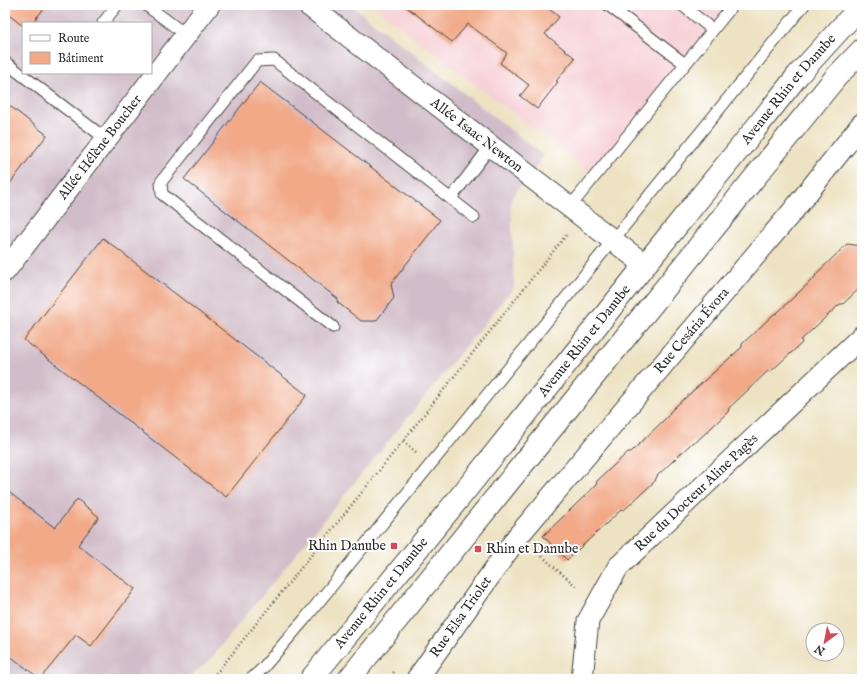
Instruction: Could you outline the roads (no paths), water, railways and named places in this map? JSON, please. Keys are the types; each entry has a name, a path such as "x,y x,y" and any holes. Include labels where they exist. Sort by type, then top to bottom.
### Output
{"main road":[{"name":"Avenue Rhin et Danube","path":"311,679 464,492 644,265 798,75 862,5"},
{"name":"Avenue Rhin et Danube","path":"349,679 836,77 862,50"}],"street":[{"name":"Allée Hélène Boucher","path":"5,271 209,5"},
{"name":"Allée Isaac Newton","path":"308,5 644,265"},
{"name":"Rue Cesária Évora","path":"518,536 786,218 862,124"},
{"name":"Rue du Docteur Aline Pagès","path":"582,679 588,621 618,567 862,336"},
{"name":"Rue Elsa Triolet","path":"418,679 518,536"}],"lane":[{"path":"104,22 117,5"},
{"path":"146,5 186,35"},
{"path":"608,5 685,64"},
{"path":"682,5 713,30"},
{"path":"570,207 733,5"},
{"path":"251,679 262,669 304,620 804,5"},
{"path":"333,327 162,194 161,182 257,62 274,60 474,217"},
{"path":"5,62 106,139"},
{"path":"451,198 491,146"}],"place":[{"name":"Rhin Danube","path":"394,546"},
{"name":"Rhin et Danube","path":"478,549"}]}
